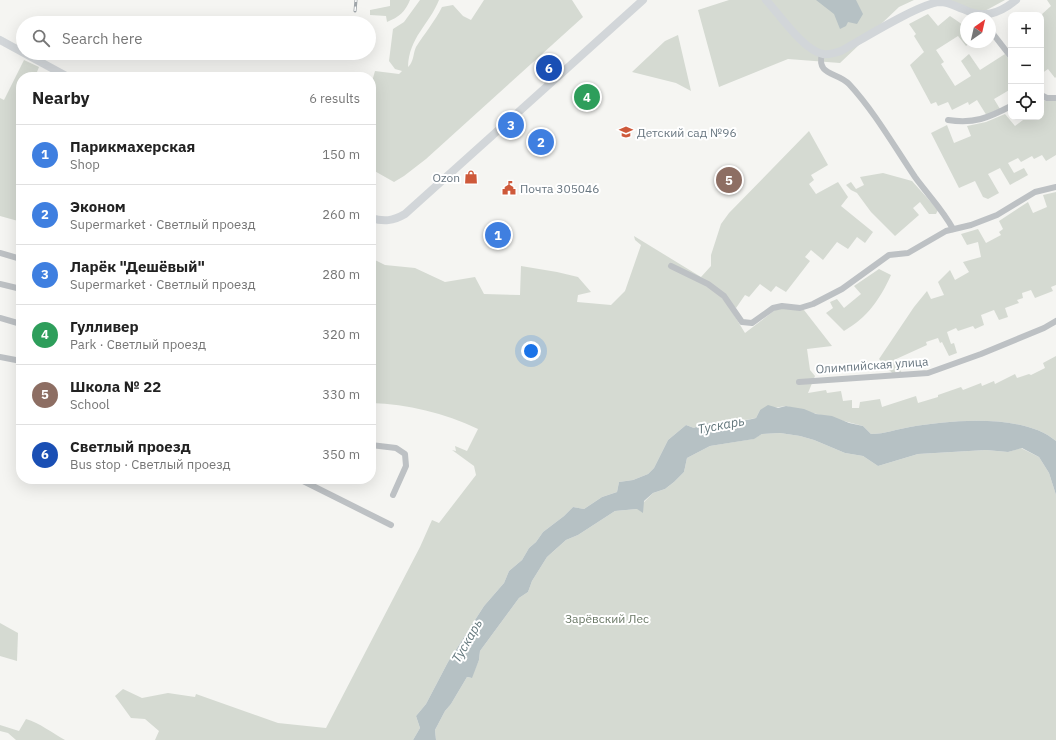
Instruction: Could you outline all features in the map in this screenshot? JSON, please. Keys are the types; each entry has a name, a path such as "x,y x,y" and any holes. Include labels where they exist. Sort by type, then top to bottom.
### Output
{"street":[{"path":"376,219 390,221 405,214 643,0"},
{"path":"766,0 805,44 822,54 832,54 841,51 932,3 950,3 970,12"},
{"path":"996,13 1016,0"},
{"path":"996,38 1008,53"},
{"path":"0,40 16,49"},
{"path":"822,54 820,61 822,66 830,73 845,80 852,87 920,184 943,210 953,229"},
{"path":"37,60 59,72"},
{"path":"1044,96 1056,98"},
{"path":"948,120 972,122 1008,107"},
{"path":"671,266 708,284 719,292 732,306 737,317 748,324 759,320 773,308 782,306 800,308 813,304 842,289 889,255 908,254 946,231 971,225 997,215 1034,192 1056,187"},
{"path":"0,253 16,258"},
{"path":"0,284 16,288"},
{"path":"0,318 16,323"},
{"name":"Олимпийская улица","path":"799,382 928,373 982,354 1044,328 1056,321"},
{"path":"0,357 16,360"},
{"path":"376,446 396,448 404,454 406,466 393,495"},
{"path":"309,484 391,525"}],"green space":[{"path":"390,0 410,0 401,14 387,22 386,16 370,15 370,10 390,6"},
{"path":"420,0 439,0 412,47 408,67 411,63 416,47 442,7 453,5 463,16 471,20 484,0 572,0 583,17 426,159 394,182 376,172 376,72 375,72 375,71 399,74 402,71 395,69 389,61 393,29 404,22"},
{"path":"729,0 914,0 899,7 840,63 788,59 719,87 698,10"},
{"path":"947,0 1005,0 983,12 964,12"},
{"path":"1047,0 1056,0 1055,78 1048,69 1044,72 1044,12 1051,6"},
{"path":"928,14 938,26 950,16 960,23 960,38 958,36 936,50 944,62 941,64 955,86 971,76 961,61 969,54 980,70 1005,54 1008,58 1008,91 994,99 1000,109 987,116 977,100 969,105 968,102 952,110 948,102 938,106 936,102 931,104 910,65 924,52 914,36 916,34 909,24"},
{"path":"678,35 691,91 676,83 632,72 665,41"},
{"path":"24,60 39,67 37,72 18,72"},
{"path":"16,76 16,220 0,216 0,98 4,100"},
{"path":"583,86 589,87 595,93 597,99 597,102 589,109 584,107 575,94 577,90"},
{"path":"1044,100 1056,101 1056,155 1046,161 1042,155 1034,159 1032,156 1021,162 1018,158 1008,163 1014,173 1024,168 1028,175 1010,185 1000,168 988,174 999,193 988,199 983,197 975,181 959,188 931,133 947,125 954,143 971,136 967,126 986,122 1005,114 1008,120 1010,120 1015,126 1023,120 1044,120"},
{"path":"809,131 828,165 811,175 814,180 809,184 816,194 838,182 848,197 841,206 873,232 865,243 857,237 848,249 837,242 823,260 811,250 805,257 810,261 786,292 776,286 771,292 760,284 749,297 745,295 736,308 703,279 726,302 745,333 775,310 785,308 804,310 832,346 807,349 810,370 815,376 808,393 826,390 827,393 841,391 843,401 852,400 852,408 859,408 860,402 880,399 882,407 916,396 918,403 938,397 938,395 961,387 963,390 981,383 982,386 994,381 995,384 1015,374 1017,378 1029,374 1031,375 1045,368 1043,363 1056,356 1056,441 1042,432 1025,426 1006,422 986,421 926,424 871,434 863,426 786,406 760,410 756,418 709,423 694,428 686,425 668,440 654,468 648,474 633,480 619,482 617,492 602,497 584,509 573,507 543,532 536,542 529,548 522,560 509,571 504,583 484,606 448,662 426,704 416,716 420,728 413,740 155,740 159,731 145,719 131,718 115,696 123,689 142,698 168,693 195,697 196,694 278,723 326,728 420,547 432,520 439,523 476,475 474,466 452,450 456,451 455,446 467,451 478,429 452,418 426,410 399,405 376,403 376,260 385,265 415,268 445,282 475,277 484,294 520,295 521,266 557,272 578,277 591,292 578,295 577,302 611,305 625,291 641,245 635,240 634,236 701,277 711,266 711,255 721,224 729,213"},
{"path":"883,173 912,181 938,210 936,214 929,214 920,202 913,208 919,215 895,236 871,212 857,193 846,185 851,182 856,189 864,185 860,177"},
{"path":"1056,192 1056,285 1051,287 1053,291 1035,298 1031,290 1022,293 1023,298 1017,300 1019,303 1005,308 1008,317 999,320 994,310 981,315 984,325 975,329 973,326 958,331 956,328 947,332 951,344 954,343 957,353 949,356 942,342 940,343 938,338 926,342 927,345 894,360 902,373 893,374 879,359 914,307 927,291 931,299 944,295 938,282 950,270 955,280 969,272 963,262 981,257 978,242 967,245 961,234 978,229 986,243 1001,235 999,232 1003,229 999,221 1028,202 1033,213 1047,207 1043,195"},
{"path":"879,269 891,275 878,300 860,320 844,331 826,313 833,308 830,302 837,299 844,308 861,294 854,286"},
{"name":"Зарёвский Лес","path":"780,433 800,436 814,440 845,453 863,456 878,466 918,454 986,450 1008,452 1021,448 1039,457 1049,473 1056,495 1056,740 436,740 435,730 445,711 451,704 467,677 471,678 479,660 480,651 519,598 528,592 532,581 547,557 566,540 578,535 615,511 637,509 653,493 665,489 684,472 687,458 710,446 753,439 762,434"},
{"path":"0,623 18,633 17,661 0,656"},
{"path":"26,719 65,740 16,740 8,733 0,731 0,725 19,731"}],"water":[{"path":"816,0 856,0 863,14 857,24 848,22 846,26 840,29 834,14"},
{"name":"Тускарь","path":"768,405 778,408 786,406 804,409 816,414 832,416 849,423 863,426 871,434 945,422 1006,422 1025,426 1042,432 1056,441 1056,495 1049,473 1039,457 1022,448 1008,452 986,450 918,454 878,466 863,456 845,453 814,440 800,436 780,433 762,434 754,439 710,446 687,458 684,472 674,482 665,489 653,493 644,501 643,513 637,509 615,511 578,535 566,540 547,557 532,581 528,592 519,598 480,651 479,660 472,678 467,677 451,704 445,711 435,730 436,740 413,740 420,728 416,716 426,704 448,662 484,606 504,583 509,571 522,560 529,548 536,542 543,532 573,507 584,509 602,497 617,492 619,482 633,480 648,474 654,468 668,440 686,425 694,428 709,423 748,420 756,418 760,410"}],"railway":[{"path":"355,11 356,0"}],"place":[{"name":"Светлый проезд","path":"549,68"},
{"name":"Гулливер","path":"587,97"},
{"name":"Ларёк \"Дешёвый\"","path":"511,125"},
{"name":"Детский сад №96","path":"626,132"},
{"name":"Эконом","path":"541,142"},
{"name":"Ozon","path":"471,177"},
{"name":"Школа № 22","path":"729,180"},
{"name":"Почта 305046","path":"509,188"},
{"name":"Парикмахерская","path":"498,235"}]}
